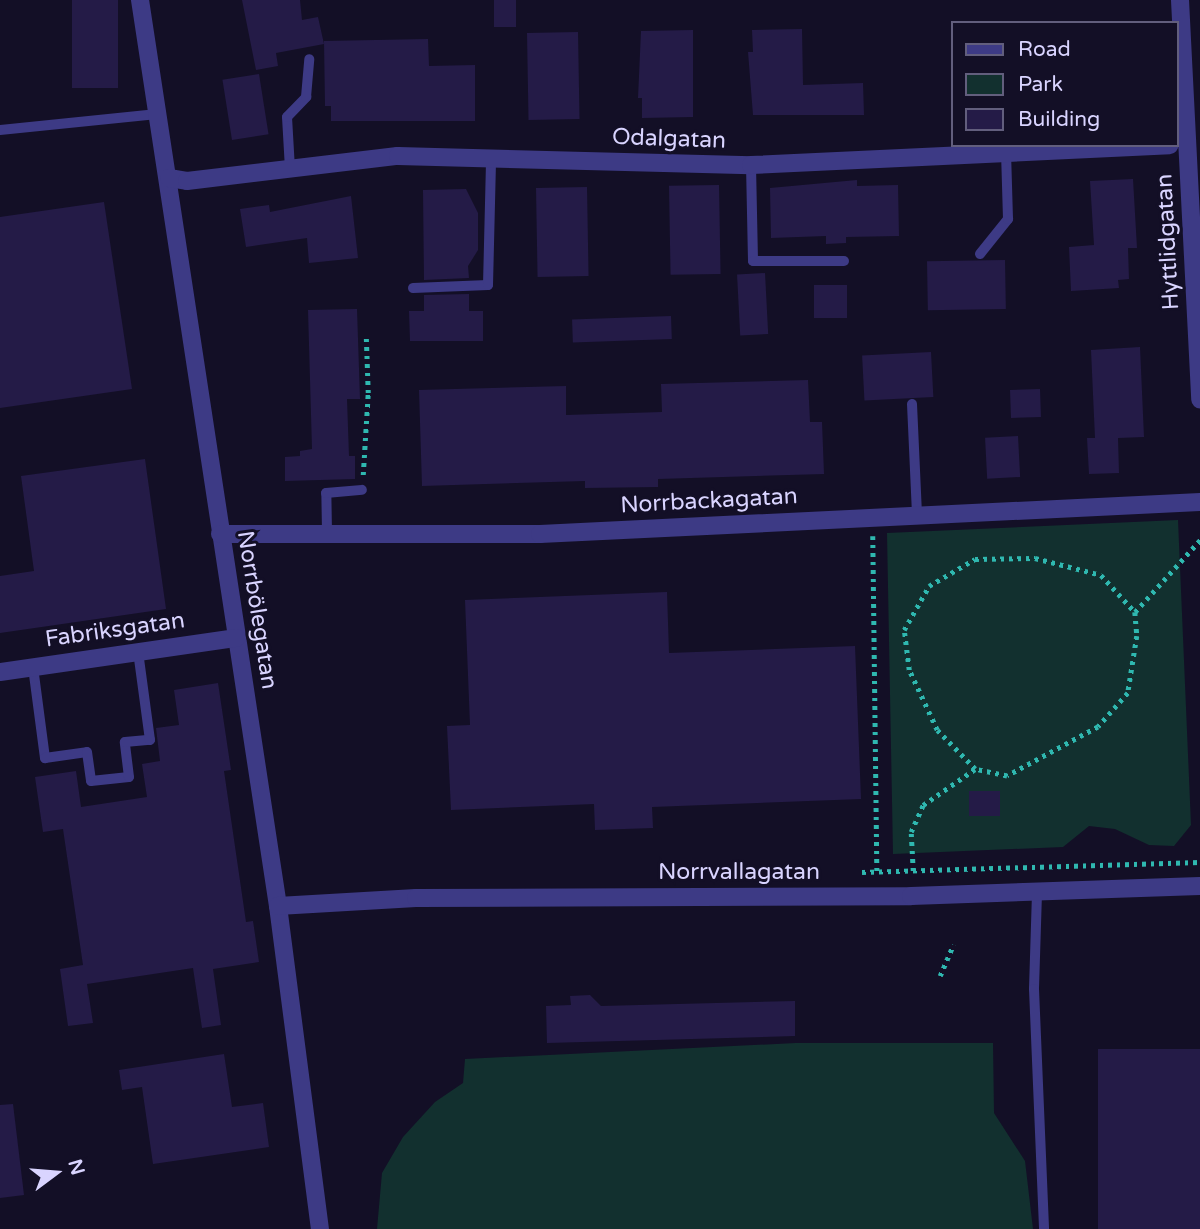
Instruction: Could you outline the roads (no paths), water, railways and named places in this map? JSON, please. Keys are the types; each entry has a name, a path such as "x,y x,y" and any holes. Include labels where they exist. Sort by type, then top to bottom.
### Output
{"street":[{"name":"Norrbölegatan","path":"140,0 278,906 320,1229"},
{"name":"Hyttlidgatan","path":"1179,72 1180,0"},
{"name":"Odalgatan","path":"169,178 187,181 398,156 751,165 1135,147"},
{"name":"Hyttlidgatan","path":"1178,147 1196,219 1200,398"},
{"name":"Norrbackagatan","path":"220,534 540,534 1200,502"},
{"name":"Fabriksgatan","path":"0,672 237,638"},
{"name":"Norrvallagatan","path":"278,906 416,898 1037,893 1200,886"}],"lane":[{"path":"290,169 287,117 306,97 309,59"},
{"path":"0,130 157,114"},
{"path":"980,254 1008,219 1006,153"},
{"path":"413,288 488,285 491,158"},
{"path":"751,165 753,261 844,261"},
{"path":"912,404 917,515"},
{"path":"327,532 326,492 362,490"},
{"path":"33,667 45,758 88,752 90,781 129,777 125,741 150,740 138,651"},
{"path":"1037,893 1034,989 1044,1229"}]}
